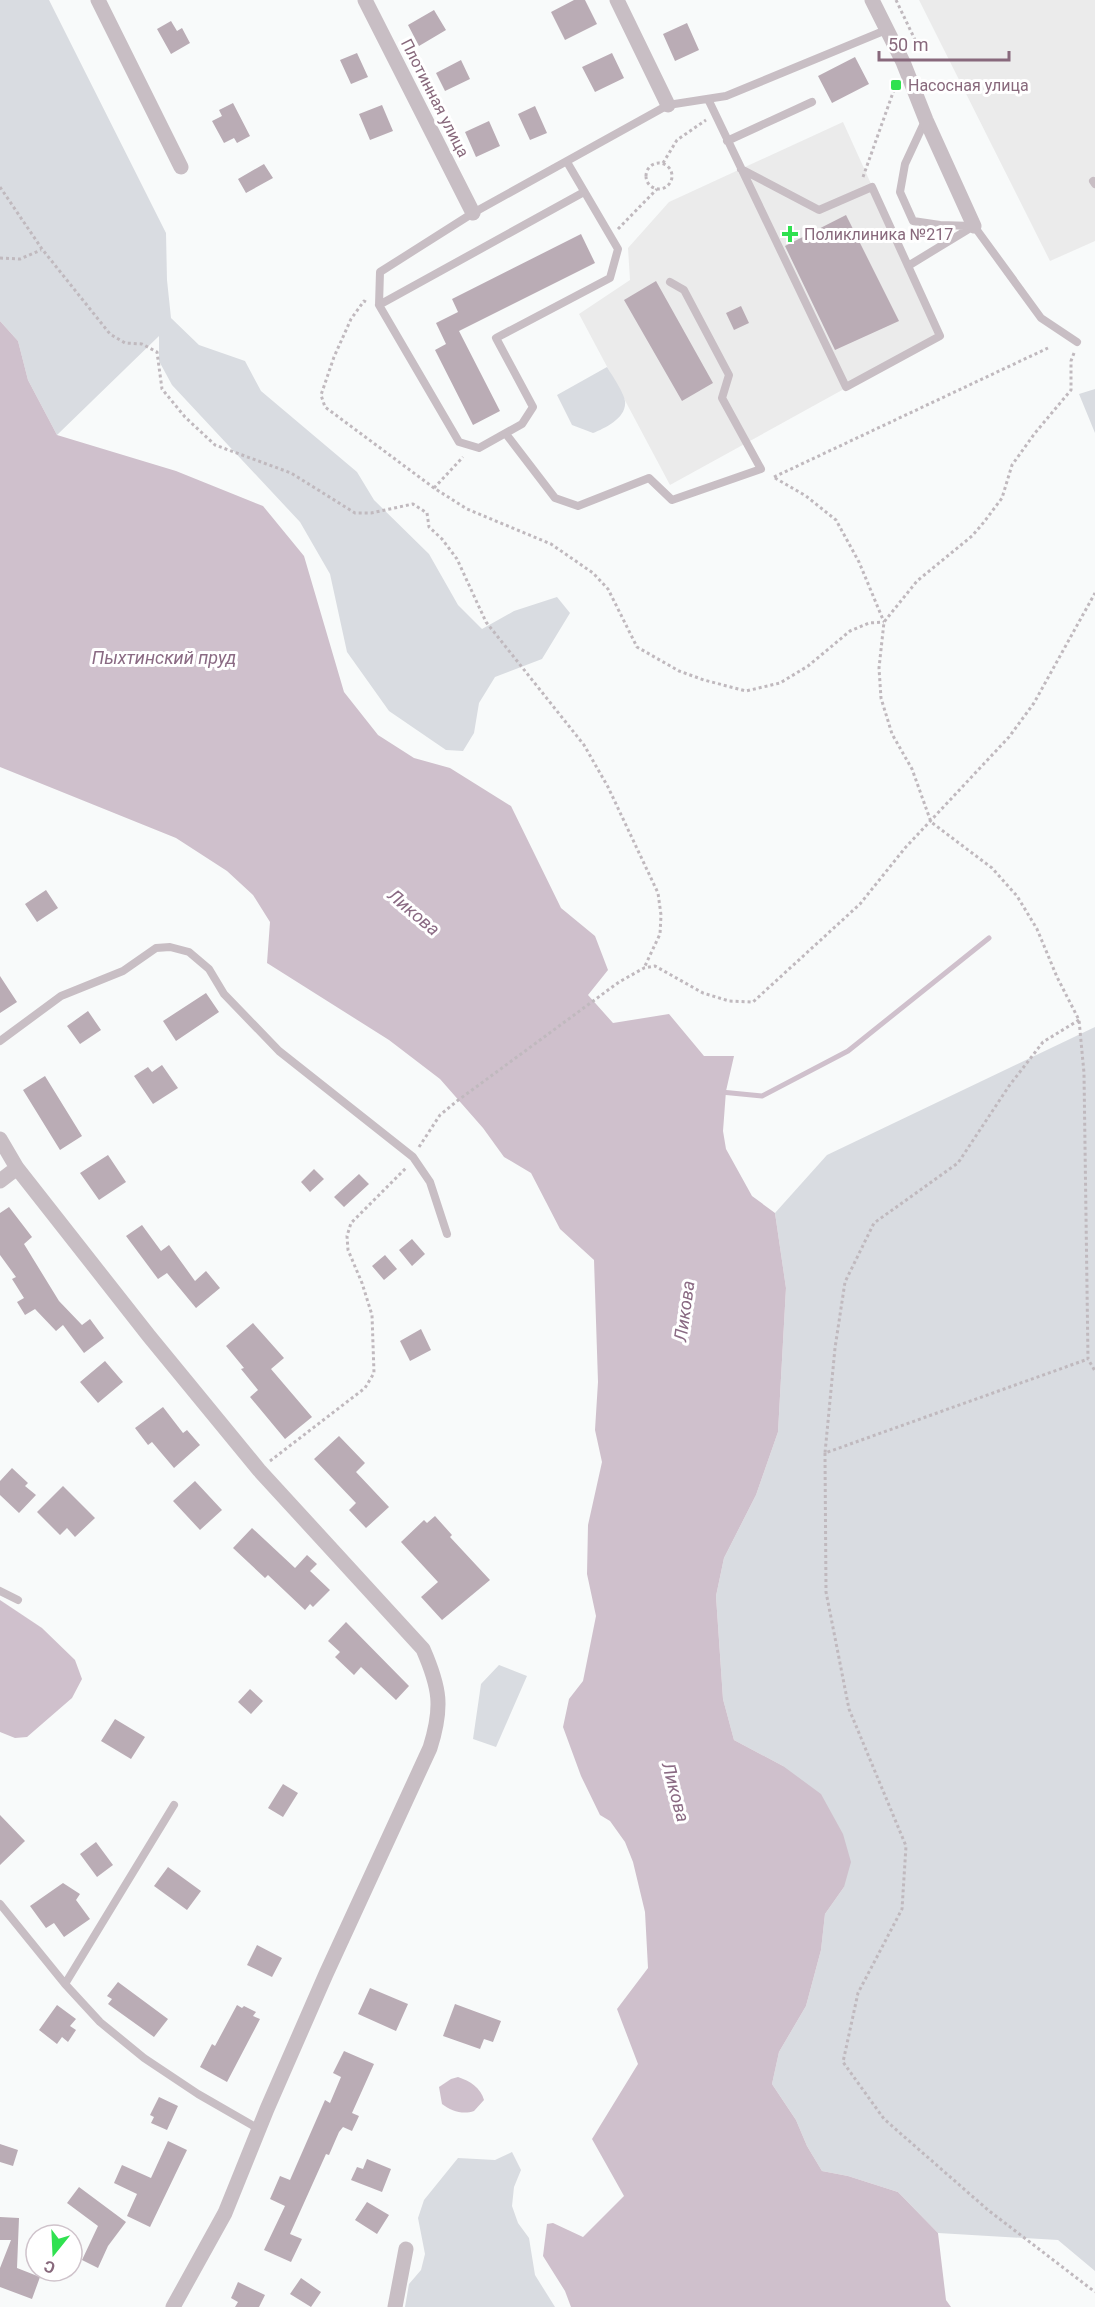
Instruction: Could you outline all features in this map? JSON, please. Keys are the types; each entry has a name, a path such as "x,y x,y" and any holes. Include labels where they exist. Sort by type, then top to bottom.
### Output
{"street":[{"path":"98,0 180,167"},
{"name":"Плотинная улица","path":"365,0 473,213"},
{"path":"617,0 668,105"},
{"path":"872,0 903,63 974,226"},
{"path":"0,1139 17,1168 149,1336 259,1470 423,1649 436,1686 440,1710 430,1748 326,1974 225,2213 173,2307"},
{"path":"0,1181 17,1168"},
{"path":"395,2307 406,2249"}],"lane":[{"path":"567,162 618,249 610,278 496,338 533,407 522,424 479,448 459,442 379,305 380,272 473,213 668,105 726,96 886,30"},
{"path":"708,99 741,169 846,387 940,336 872,187 819,210 741,169"},
{"path":"728,141 812,102"},
{"path":"926,120 905,164 900,192 913,221 974,226"},
{"path":"379,305 584,192"},
{"path":"908,266 974,226"},
{"path":"974,226 1041,318 1077,342"},
{"path":"506,434 555,498 578,506 649,477 672,500 761,469 722,398 729,375 684,290 670,282"},
{"path":"0,1041 25,1020 61,996 123,971 156,948 170,947 189,952 209,969 224,994 279,1051 413,1156 430,1182 447,1234"},
{"path":"0,1590 18,1600"},
{"path":"65,1984 174,1805"},
{"path":"0,1904 65,1984 100,2022 144,2058 198,2094 259,2129"}],"path":[{"path":"896,0 917,44"},
{"path":"879,15 900,7"},
{"path":"858,193 896,85"},
{"path":"663,163 677,140 715,114"},
{"path":"610,237 657,189 665,188 671,182 670,169 663,163 655,163 646,173 647,181 657,189"},
{"path":"0,187 42,249 110,334 124,343 142,344 157,352 162,389 185,417 215,445 291,473 355,513 371,513 413,504 427,513 429,527 442,539 457,559 486,622 584,745 613,798 658,893 661,915 660,934 644,968"},
{"path":"0,258 20,259 42,249"},
{"path":"379,305 364,301 351,319 321,395 325,407 434,488 467,509 551,544 593,573 608,589 637,647 657,660 704,680 746,691 780,682 808,666 850,631 869,623 884,622 917,581 972,537 1002,498 1012,465 1071,390 1071,361 1077,342"},
{"path":"774,477 1048,348"},
{"path":"434,488 473,446"},
{"path":"761,469 806,496 836,520 859,562 884,622 879,668 881,698 892,734 912,769 931,822 992,868 1017,896 1037,929 1079,1020 1084,1072 1088,1359 1095,1371"},
{"path":"259,1470 364,1388 374,1373 372,1315 348,1250 347,1236 351,1223 404,1173 440,1115 619,982 644,968 655,966 703,993 729,1001 753,1002 860,904 905,848 1009,737 1028,711 1095,592"},
{"path":"1079,1020 1043,1042 1009,1086 958,1163 874,1223 845,1282 835,1348 825,1454 826,1592 849,1709 906,1846 902,1909 858,1993 843,2062 884,2119 988,2210 1095,2292"},
{"path":"825,1454 1088,1359"}],"shaded area":[{"path":"0,0 49,0 166,233 171,318 199,345 245,361 261,391 357,472 374,500 429,554 458,605 482,629 514,611 557,597 570,613 542,659 495,677 479,703 474,733 463,751 446,750 389,711 347,652 330,574 300,522 172,385 159,361 159,336 57,435 28,380 18,341 0,321"},
{"path":"919,0 1095,0 1095,241 1050,261"},
{"path":"843,122 940,336 670,485 579,314 630,280 628,248 669,202"},
{"path":"607,367 624,398 623,412 614,422 593,433 572,425 557,395"},
{"path":"1095,389 1095,433 1079,394"},
{"path":"1095,1027 1095,2271 1058,2240 938,2233 898,2192 848,2176 822,2171 807,2146 796,2120 772,2084 779,2052 806,2006 821,1950 825,1914 844,1887 783,1766 734,1740 723,1699 716,1596 724,1558 756,1495 778,1432 786,1288 775,1213 827,1155"},
{"path":"499,1665 527,1676 496,1747 473,1739 481,1684"},
{"path":"512,2152 521,2170 514,2187 512,2206 518,2223 529,2238 535,2275 555,2307 405,2307 409,2284 421,2270 425,2254 418,2218 424,2200 458,2158 495,2160"}],"water":[{"name":"Пыхтинский пруд","path":"0,321 18,341 28,380 57,435 176,471 263,506 304,556 344,692 378,735 414,758 450,768 511,806 561,908 595,936 608,970 588,995 613,1023 669,1014 704,1056 734,1056 726,1091 723,1131 726,1149 752,1196 775,1213 786,1288 778,1432 756,1495 724,1558 716,1596 723,1699 734,1740 783,1766 821,1794 843,1834 851,1862 844,1887 825,1914 821,1950 806,2006 779,2052 772,2084 796,2120 807,2146 822,2171 848,2176 898,2192 938,2233 946,2300 951,2307 571,2307 565,2291 543,2256 547,2224 553,2223 583,2237 624,2196 592,2139 638,2064 617,2009 648,1968 645,1912 633,1862 625,1842 610,1821 600,1815 581,1776 563,1727 569,1699 583,1681 596,1616 587,1574 588,1525 602,1462 595,1430 598,1382 594,1260 560,1229 531,1173 504,1157 483,1128 440,1079 389,1040 267,963 270,922 253,895 227,871 176,838 0,767"},
{"path":"0,1600 42,1628 75,1660 82,1679 72,1698 27,1737 15,1738 0,1732"},
{"path":"458,2077 474,2086 483,2096 484,2100 474,2111 457,2112 442,2104 439,2087"}],"building":[{"path":"574,0 585,0 597,24 565,40 551,12"},
{"path":"434,10 446,30 419,46 408,25"},
{"path":"171,21 177,31 182,28 190,43 171,54 157,29"},
{"path":"687,23 699,50 675,61 663,34"},
{"path":"357,53 368,77 351,84 340,60"},
{"path":"612,53 624,78 595,92 582,67"},
{"path":"855,57 869,84 832,103 818,76"},
{"path":"461,60 470,79 445,91 436,73"},
{"path":"233,103 250,136 237,143 234,138 224,143 212,121 222,116 219,110"},
{"path":"382,105 393,131 370,140 359,114"},
{"path":"535,106 547,133 530,140 518,114"},
{"path":"489,121 500,146 476,157 465,132"},
{"path":"264,164 273,178 246,193 238,179"},
{"name":"Поликлиника №217","path":"846,215 899,321 835,350 785,246"},
{"path":"581,234 595,263 459,331 500,411 473,425 435,350 446,344 436,323 458,312 452,299"},
{"path":"656,281 713,383 682,401 624,300"},
{"path":"741,306 749,323 734,330 726,313"},
{"path":"46,890 58,908 37,922 25,904"},
{"path":"0,976 17,1002 0,1013"},
{"path":"206,993 219,1012 176,1041 163,1021"},
{"path":"88,1011 101,1030 80,1044 67,1026"},
{"path":"162,1065 178,1088 153,1104 134,1076 148,1067 152,1072"},
{"path":"45,1076 82,1136 60,1150 23,1090"},
{"path":"108,1155 126,1182 99,1200 80,1173"},
{"path":"314,1169 324,1179 310,1192 301,1182"},
{"path":"359,1174 369,1184 344,1207 334,1197"},
{"path":"9,1207 32,1237 24,1244 59,1301 82,1325 90,1319 104,1338 84,1353 63,1325 56,1331 35,1309 25,1315 17,1302 24,1298 12,1279 16,1277 0,1255 0,1213"},
{"path":"142,1225 161,1251 169,1245 195,1281 206,1271 220,1288 196,1308 167,1273 158,1279 126,1236"},
{"path":"412,1239 425,1254 412,1266 399,1250"},
{"path":"385,1255 397,1269 384,1280 372,1266"},
{"path":"253,1323 284,1358 271,1369 312,1417 285,1439 250,1397 258,1390 226,1346"},
{"path":"421,1329 431,1350 410,1361 400,1341"},
{"path":"105,1361 123,1382 98,1403 80,1382"},
{"path":"163,1407 183,1433 187,1430 200,1445 174,1468 152,1442 148,1445 135,1428"},
{"path":"339,1436 365,1463 356,1472 389,1507 366,1528 349,1510 356,1503 314,1459"},
{"path":"12,1468 28,1483 25,1486 36,1495 19,1513 0,1495 0,1481"},
{"path":"195,1481 222,1510 200,1530 173,1501"},
{"path":"63,1486 95,1518 75,1537 67,1528 60,1535 37,1512"},
{"path":"435,1516 452,1535 450,1537 490,1580 442,1620 421,1597 438,1582 401,1542 424,1520 427,1523"},
{"path":"252,1528 295,1568 307,1555 317,1564 310,1571 330,1590 313,1607 310,1604 305,1610 268,1575 265,1578 233,1548"},
{"path":"346,1622 409,1686 396,1700 361,1667 354,1675 335,1657 340,1652 328,1641"},
{"path":"250,1689 263,1701 251,1714 238,1702"},
{"path":"115,1719 145,1737 131,1759 101,1741"},
{"path":"283,1784 298,1793 283,1817 268,1808"},
{"path":"0,1815 25,1841 0,1865"},
{"path":"96,1842 113,1865 97,1877 80,1854"},
{"path":"168,1867 201,1891 187,1910 154,1886"},
{"path":"63,1883 80,1894 76,1900 90,1919 64,1937 54,1923 46,1928 30,1906"},
{"path":"257,1945 282,1958 272,1977 247,1965"},
{"path":"118,1982 168,2019 154,2037 108,2004 112,1999 107,1996"},
{"path":"370,1988 408,2004 396,2031 358,2014"},
{"path":"455,2004 501,2021 493,2042 484,2039 480,2049 443,2036"},
{"path":"57,2005 76,2019 70,2026 76,2030 68,2042 62,2037 57,2044 39,2030"},
{"path":"237,2005 256,2012 253,2016 260,2019 227,2082 200,2067 212,2044 215,2046"},
{"path":"344,2051 374,2064 352,2113 359,2116 352,2131 343,2127 339,2132 329,2155 326,2154 290,2234 302,2239 291,2262 264,2250 285,2206 270,2199 280,2176 290,2180 325,2100 330,2103 341,2077 333,2073"},
{"path":"159,2097 178,2106 167,2130 151,2123 154,2117 150,2115"},
{"path":"168,2141 187,2150 150,2227 127,2216 137,2194 114,2183 122,2165 151,2178"},
{"path":"0,2144 18,2150 13,2166 0,2162"},
{"path":"367,2159 391,2169 382,2192 351,2180 357,2167 363,2169"},
{"path":"79,2187 126,2222 108,2246 98,2268 84,2261 84,2256 98,2226 67,2203"},
{"path":"367,2202 389,2215 377,2234 355,2220"},
{"path":"0,2217 19,2218 17,2268 24,2271 24,2283 38,2283 32,2299 0,2287 0,2268 11,2240 0,2240"},
{"path":"301,2278 321,2292 311,2307 290,2294"},
{"path":"238,2282 265,2295 259,2307 235,2307 238,2302 231,2298"}],"waterway":[{"path":"721,1092 762,1096 848,1051 989,938"}],"place":[{"name":"Насосная улица","path":"896,85"},
{"name":"Поликлиника №217","path":"790,234"}],"water label":[{"name":"Ликова","path":"414,912"},
{"name":"Ликова","path":"684,1311"},
{"name":"Ликова","path":"676,1792"}]}
